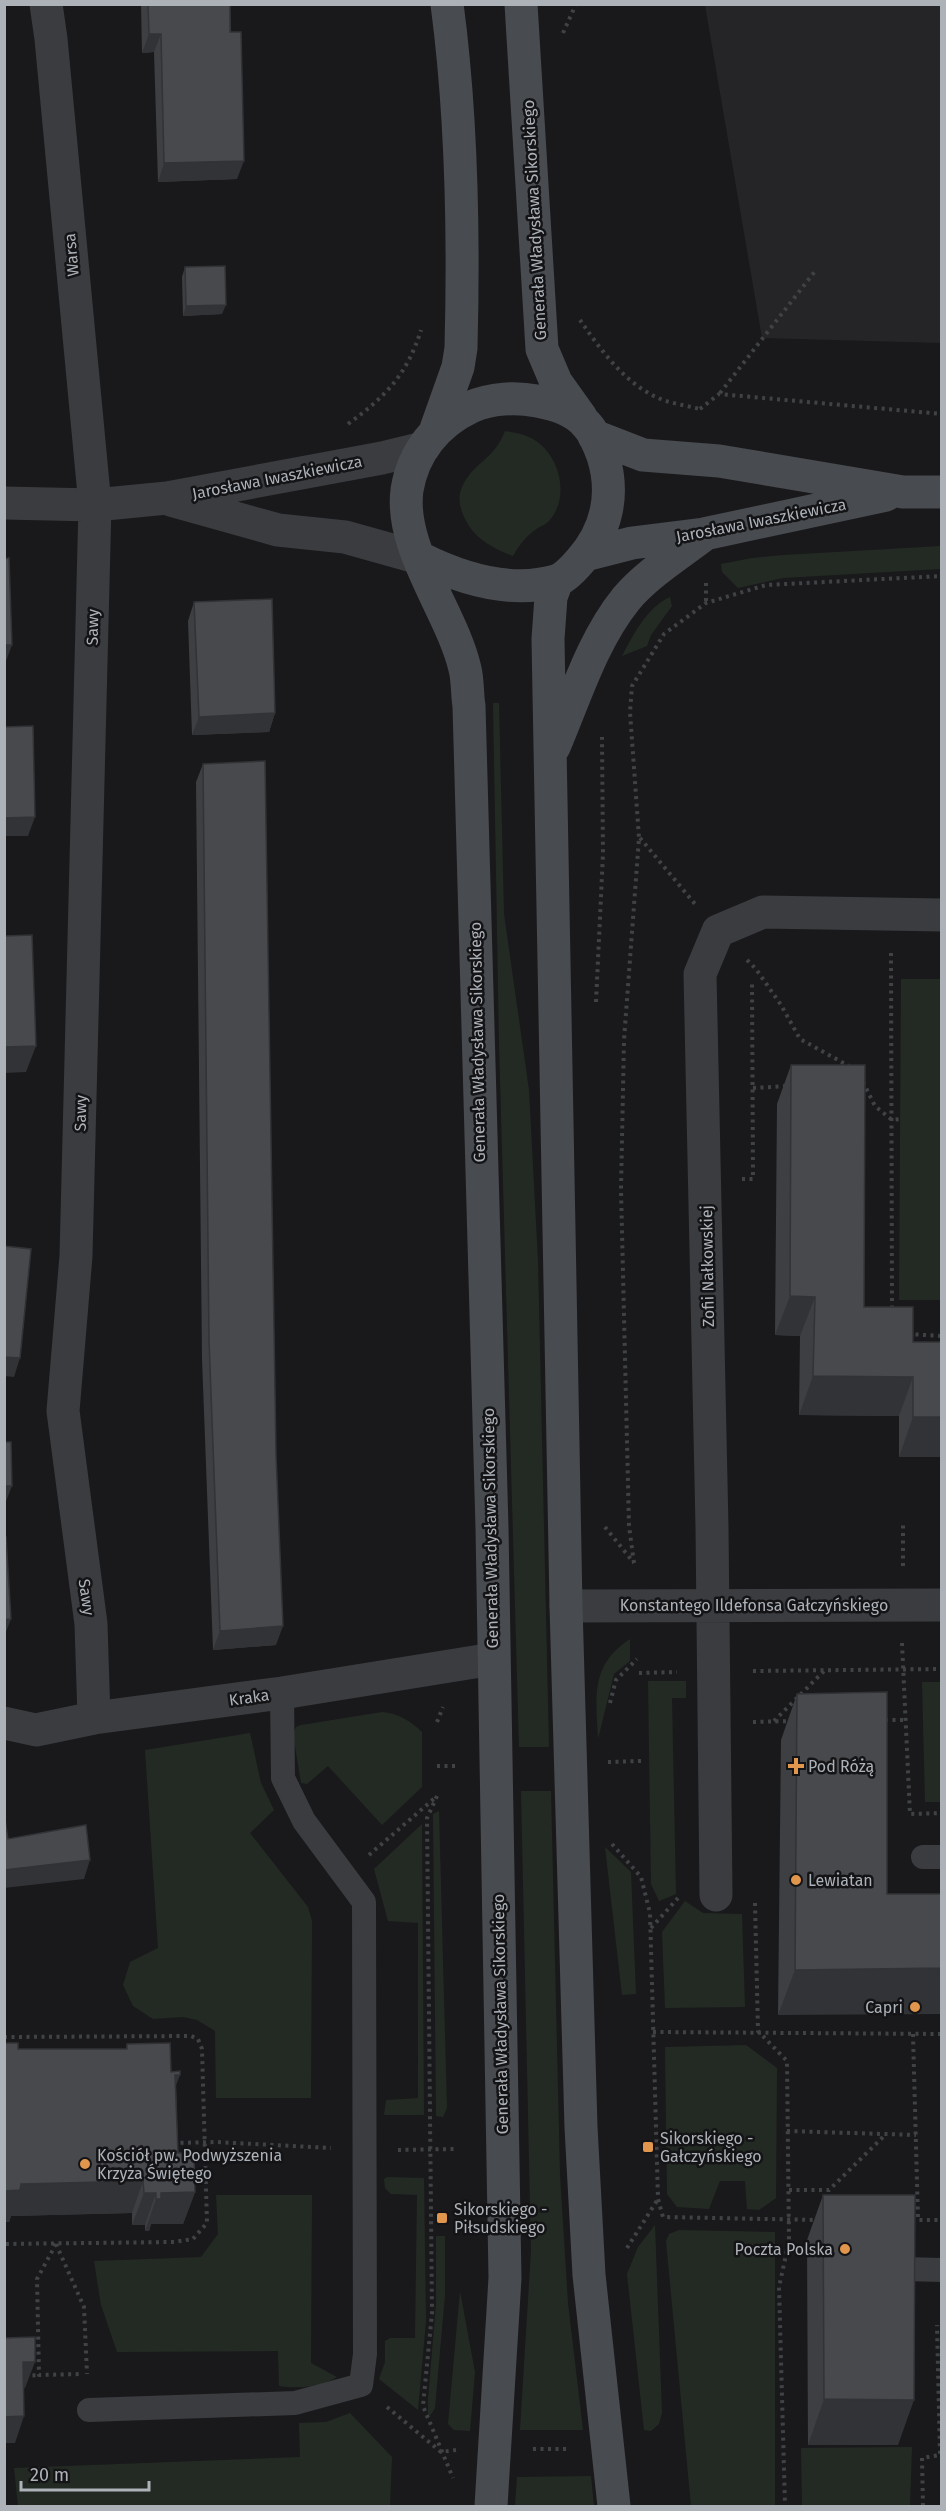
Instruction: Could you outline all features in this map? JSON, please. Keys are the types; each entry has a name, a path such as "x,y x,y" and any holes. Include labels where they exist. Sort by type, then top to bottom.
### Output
{"street":[{"name":"Warsa","path":"46,4 95,505"},
{"path":"447,4 454,58 459,161 461,348 458,367 429,439 413,468 407,489 406,510 420,558 464,577 487,582 520,585 557,581"},
{"name":"Generała Władysława Sikorskiego","path":"521,4 542,349 555,382 590,429"},
{"path":"429,439 454,415 475,405 498,399 521,398 544,402 566,410 590,429 605,464 609,485 608,507 602,529 585,555 557,581 551,597 548,639 566,1606 584,2173 589,2275 614,2506"},
{"name":"Jarosława Iwaszkiewicza","path":"590,429 643,455 719,461 903,492 942,492"},
{"name":"Jarosława Iwaszkiewicza","path":"4,503 95,505 166,498 382,458 429,439"},
{"name":"Jarosława Iwaszkiewicza","path":"585,555 632,543 704,534 903,492"},
{"name":"Jarosława Iwaszkiewicza","path":"166,498 279,530 345,537 420,558"},
{"name":"Sawy","path":"94,1718 91,1624 63,1412 76,1256 95,505"},
{"path":"550,757 597,647 627,598 646,579 704,534"},
{"name":"Generała Władysława Sikorskiego","path":"420,558 448,622 465,670 469,706 492,1528 505,2278 491,2506"},
{"path":"718,931 763,912 942,915"},
{"name":"Zofii Nałkowskiej","path":"716,1895 700,974 718,931"},
{"name":"Konstantego Ildefonsa Gałczyńskiego","path":"566,1606 942,1605"},
{"name":"Kraka","path":"4,1723 36,1730 94,1718 282,1693 493,1659"}],"lane":[{"path":"89,2410 296,2403 361,2385 365,2354 364,1902 304,1821 282,1778 282,1693"},
{"path":"905,2269 942,2270"}],"path":[{"path":"578,317 610,361 630,380 662,399 700,409 719,394 816,270"},
{"path":"342,430 378,402 399,377 417,341 424,319"},
{"path":"719,394 942,414"},
{"path":"706,581 706,603"},
{"path":"639,838 718,931 756,969 781,1005 800,1039 858,1071"},
{"path":"891,944 892,1322"},
{"path":"705,1179 753,1179 752,980"},
{"path":"862,1080 875,1106"},
{"path":"753,1088 789,1086"},
{"path":"865,1102 875,1106 892,1120 900,1119"},
{"path":"902,1334 942,1336"},
{"path":"615,1541 634,1563 629,1527"},
{"path":"639,1673 942,1669"},
{"path":"902,1670 910,1814 942,1813"},
{"path":"774,1721 824,1671"},
{"path":"881,1720 905,1720"},
{"path":"753,1733 753,1722 798,1721"},
{"path":"603,1762 641,1761"},
{"path":"345,1876 437,1796 428,1818 432,2313 423,2406 441,2452 361,2385"},
{"path":"641,1876 650,1914 658,2199 663,2217 819,2220"},
{"path":"755,1896 758,2031 788,2061 789,2241 779,2287 784,2506"},
{"path":"653,2032 942,2034"},
{"path":"913,2034 918,2220"},
{"path":"4,2037 191,2036 198,2039 202,2049 207,2223 193,2240 174,2242 4,2244"},
{"path":"788,2131 915,2135"},
{"path":"789,2190 829,2190 885,2134"},
{"path":"165,2143 204,2142 334,2149"},
{"path":"365,2150 454,2149"},
{"path":"829,2190 829,2200"},
{"path":"911,2220 942,2220"},
{"path":"39,2375 37,2279 56,2244"},
{"path":"25,2376 87,2374 84,2307 56,2244"},
{"path":"923,2506 922,2458 940,2455 937,2325"},
{"path":"531,2449 576,2450"}],"shaded area":[{"path":"705,5 941,5 941,343 762,338"},
{"path":"505,431 528,436 540,444 553,460 560,481 559,502 555,512 548,522 527,537 513,556 489,545 476,535 466,521 460,502 461,488 473,471 501,441"},
{"path":"941,546 941,569 783,578 738,588 722,572 721,564 783,555"},
{"path":"670,597 672,606 651,635 647,646 622,656 647,615"},
{"path":"493,703 499,703 504,914 529,1090 538,1261 549,1747 519,1747 499,1043"},
{"path":"901,979 941,979 941,1300 899,1300"},
{"path":"630,1639 630,1661 614,1674 598,1739 598,1683 608,1660"},
{"path":"648,1681 686,1681 686,1698 672,1698 676,1894 659,1901 651,1884"},
{"path":"922,1682 941,1682 941,1802 925,1802"},
{"path":"382,1712 404,1718 422,1732 422,1787 382,1825 328,1766 307,1784 301,1783 293,1734 296,1727 301,1725"},
{"path":"250,1733 261,1783 274,1810 250,1833 308,1907 312,1921 311,2098 216,2098 215,2031 197,2020 183,2017 153,2019 133,2006 123,1985 130,1962 158,1948 145,1750"},
{"path":"521,1791 551,1791 560,2175 568,2303 583,2430 520,2430 531,2251"},
{"path":"439,1811 447,2108 443,2117 436,2116 433,1814"},
{"path":"422,1824 424,2115 384,2115 386,2100 418,2098 418,1923 388,1921 374,1869"},
{"path":"605,1847 631,1872 636,1994 622,1995"},
{"path":"685,1901 703,1913 742,1914 745,2007 665,2008 662,1932"},
{"path":"746,2045 777,2068 776,2198 759,2210 747,2209 745,2181 720,2181 709,2209 677,2207 667,2194 665,2047"},
{"path":"387,2177 424,2178 426,2321 418,2410 379,2379 385,2362 385,2341 390,2338 415,2338 417,2195 391,2194 385,2188 384,2179"},
{"path":"216,2195 312,2195 311,2363 337,2377 309,2386 279,2386 278,2351 117,2352 101,2305 94,2261 201,2257 218,2234"},
{"path":"655,2225 662,2413 659,2424 651,2431 644,2430 627,2274 638,2247"},
{"path":"679,2230 775,2232 775,2506 691,2506 666,2241 669,2234"},
{"path":"436,2236 445,2236 445,2295 435,2408 430,2416 428,2399 436,2304"},
{"path":"460,2291 475,2372 470,2431 454,2430 448,2424"},
{"path":"350,2413 392,2457 390,2506 18,2506 14,2468 300,2457 299,2423 326,2422"},
{"path":"912,2447 910,2506 802,2506 801,2448"},
{"path":"591,2476 594,2506 515,2506 517,2477"}],"building":[{"path":"148,4 230,4 230,32 241,32 244,161 164,163 161,34 149,34"},
{"path":"225,266 226,305 186,306 185,267"},
{"path":"9,558 12,645 4,645 4,559"},
{"path":"272,599 275,713 199,717 194,602"},
{"path":"33,726 35,817 4,818 4,727"},
{"path":"265,761 276,1455 283,1626 220,1631 209,1340 203,764"},
{"path":"32,935 36,1046 4,1047 4,936"},
{"path":"791,1065 865,1065 864,1307 913,1307 913,1342 942,1342 942,1417 913,1417 913,1377 813,1376 815,1297 790,1296"},
{"path":"4,1246 31,1249 20,1358 4,1357"},
{"path":"4,1442 11,1442 12,1486 4,1486"},
{"path":"4,1537 6,1537 11,1619 4,1620"},
{"path":"887,1692 887,1894 942,1894 942,1968 795,1970 797,1694"},
{"path":"4,1813 8,1839 86,1825 90,1860 4,1870"},
{"name":"Kościół pw. Podwyższenia Krzyża Świętego","path":"4,2043 18,2043 18,2049 127,2049 127,2044 170,2043 171,2072 180,2071 180,2075 175,2075 178,2153 194,2153 195,2192 161,2193 161,2199 156,2199 156,2193 144,2193 143,2181 21,2184 20,2190 4,2191"},
{"path":"823,2195 915,2195 914,2400 824,2399"},
{"path":"35,2337 35,2362 23,2362 24,2416 4,2417 4,2338"}],"place":[{"name":"Pod Różą","path":"796,1766"},
{"name":"Lewiatan","path":"796,1880"},
{"name":"Capri","path":"915,2007"},
{"name":"Sikorskiego - Gałczyńskiego","path":"648,2147"},
{"name":"Kościół pw. Podwyższenia Krzyża Świętego","path":"85,2164"},
{"name":"Sikorskiego - Piłsudskiego","path":"442,2218"},
{"name":"Poczta Polska","path":"845,2249"}]}
